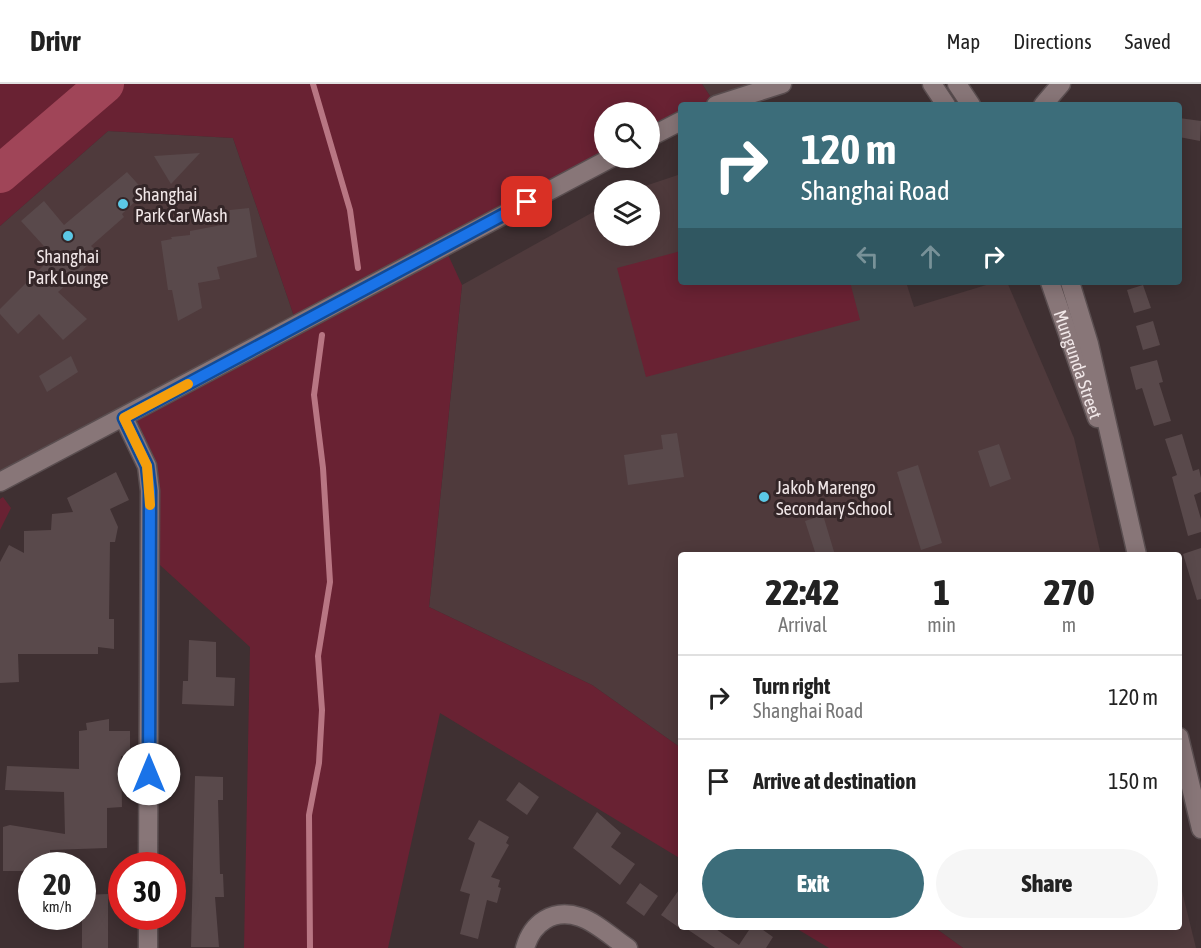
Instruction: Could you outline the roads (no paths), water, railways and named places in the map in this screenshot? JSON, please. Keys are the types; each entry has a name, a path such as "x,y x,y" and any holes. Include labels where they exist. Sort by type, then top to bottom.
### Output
{"street":[{"path":"720,102 753,84"},
{"path":"725,102 782,84"},
{"path":"932,84 944,102"},
{"path":"957,84 969,102"},
{"path":"1046,102 1061,84"},
{"path":"660,132 678,123"},
{"path":"0,482 594,167"},
{"name":"Mungunda Street","path":"1051,285 1097,419 1111,443"},
{"name":"Mungunda Street","path":"1071,285 1089,344 1136,552"},
{"path":"124,418 147,466 150,491 148,852"},
{"path":"1182,750 1201,830"},
{"path":"525,948 535,926 544,918 558,915 580,917 628,948"},
{"path":"148,930 148,948"}],"waterway":[{"path":"0,174 105,84"},
{"path":"313,84 350,210 358,268"},
{"path":"310,948 309,815 319,763 322,710 318,656 330,582 323,468 314,395 322,335"}],"place":[{"name":"Shanghai Park Car Wash","path":"123,204"},
{"name":"Shanghai Park Lounge","path":"68,236"},
{"name":"Jakob Marengo Secondary School","path":"764,497"}]}
